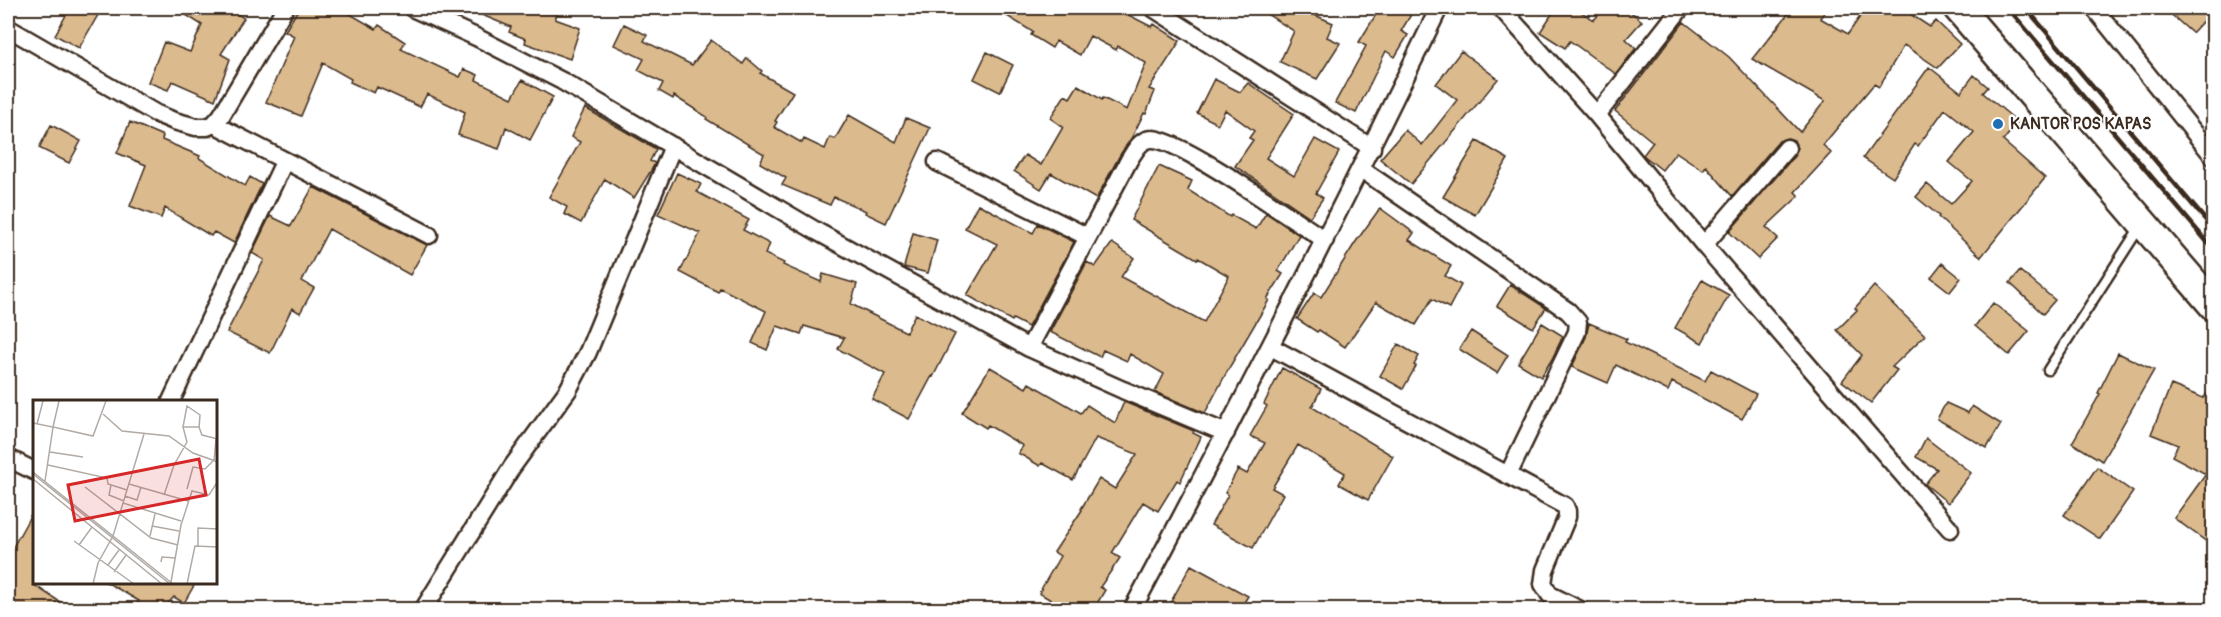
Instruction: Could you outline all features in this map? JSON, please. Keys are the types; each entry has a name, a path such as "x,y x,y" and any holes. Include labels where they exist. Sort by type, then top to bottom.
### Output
{"highway":[{"path":"1958,8 2214,306"}],"street":[{"path":"8,28 155,113 196,127 207,127 214,124 228,106 285,8"},
{"path":"412,8 476,37 562,81 827,238 1029,348 1226,433"},
{"path":"1153,8 1372,148"},
{"path":"1132,609 1271,347 1372,148 1439,8"},
{"path":"1501,8 1597,115 1704,245 1950,529"},
{"path":"1597,115 1681,8"},
{"path":"2094,8 2214,157"},
{"path":"214,124 429,235"},
{"path":"1029,348 1129,160 1137,147 1150,139 1165,142 1186,151 1325,240"},
{"path":"423,609 512,467 568,390 588,352 673,146"},
{"path":"1704,245 1787,148"},
{"path":"171,400 284,162"},
{"path":"937,162 1088,237"},
{"path":"1361,169 1568,311 1578,322 1577,332 1508,475"},
{"path":"1271,347 1552,498 1566,509 1567,517 1545,570 1543,584 1550,595 1580,609"},
{"path":"8,458 33,470"}],"lane":[{"path":"2048,369 2143,222"}],"building":[{"path":"70,8 102,8 79,48 55,35"},
{"path":"175,8 228,8 244,18 221,54 230,59 215,100 172,81 168,90 148,82 164,42 190,52 202,25"},
{"path":"299,8 340,8 376,29 379,25 405,42 401,49 460,77 464,69 478,75 476,80 512,98 522,80 553,97 530,140 506,127 499,149 458,135 465,112 427,94 420,107 377,87 374,93 350,82 351,79 323,63 301,116 266,102 294,36 285,31"},
{"path":"465,8 559,8 555,19 580,28 570,59 525,43 526,39 509,32 511,27"},
{"path":"994,8 1115,8 1152,27 1154,24 1180,41 1149,89 1155,91 1146,114 1144,113 1096,199 1051,173 1041,189 1014,171 1025,155 1041,165 1063,127 1050,118 1065,95 1070,98 1078,85 1102,100 1103,98 1127,110 1146,63 1118,46 1116,50 1090,36 1080,55 1056,41 1052,48 1031,35 1033,32"},
{"path":"1257,8 1312,8 1310,13 1333,23 1327,37 1340,43 1317,79 1280,62 1294,31"},
{"path":"1380,8 1415,8 1401,31 1408,35 1395,57 1386,51 1356,113 1335,103 1366,46 1359,42"},
{"path":"1556,8 1575,8 1594,20 1604,8 1626,8 1642,21 1626,39 1636,48 1616,74 1570,41 1565,48 1540,32"},
{"path":"1793,8 1828,8 1820,18 1848,34 1866,8 1901,8 1930,27 1936,21 1960,44 1938,68 1904,45 1879,87 1874,84 1823,145 1831,153 1795,192 1799,196 1766,227 1778,238 1758,259 1729,232 1795,155 1797,149 1794,140 1788,138 1779,141 1732,196 1706,166 1703,170 1676,152 1662,170 1643,155 1653,142 1615,111 1684,22 1729,57 1800,132 1825,101 1752,59"},
{"path":"2164,8 2214,8 2214,9 2192,33"},
{"path":"624,24 647,35 644,41 692,65 711,40 743,64 747,58 762,71 760,73 793,92 775,121 777,122 774,127 802,143 804,139 825,149 830,137 835,139 849,115 896,142 906,118 930,128 886,223 834,197 830,205 782,185 786,178 760,163 764,154 706,119 707,117 674,96 673,99 659,91 663,83 638,70 644,59 614,45"},
{"path":"1461,51 1498,79 1411,184 1380,159 1405,130 1422,145 1457,100 1436,84"},
{"path":"987,52 1013,65 1000,92 974,79"},
{"path":"1929,67 1961,92 1974,75 1988,87 1983,93 2018,122 2003,141 2045,178 1981,257 1916,197 1927,184 1951,204 1972,181 1949,162 1974,132 1945,109 1918,146 1915,144 1893,178 1863,158"},
{"path":"1214,79 1240,92 1248,83 1294,114 1266,158 1294,176 1315,139 1339,152 1316,193 1323,198 1310,217 1235,166 1253,140 1249,138 1254,131 1225,110 1218,124 1197,113"},
{"path":"585,108 656,149 650,161 655,163 634,198 605,179 581,223 564,214 567,207 549,197 580,142 571,137"},
{"path":"130,122 163,136 162,140 200,156 199,158 245,186 250,177 262,184 234,243 214,232 211,236 165,208 161,218 130,206 146,165 117,153"},
{"path":"51,125 81,141 69,163 39,148"},
{"path":"1477,141 1508,159 1475,215 1443,197"},
{"path":"1159,166 1192,181 1188,190 1230,217 1231,215 1256,229 1266,213 1299,235 1278,271 1283,274 1205,413 1155,392 1164,374 1130,354 1127,361 1103,350 1100,357 1050,332 1087,262 1095,267 1112,243 1134,258 1121,277 1204,322 1229,276 1131,220"},
{"path":"677,173 701,184 697,192 749,220 743,230 770,244 765,254 784,263 783,265 821,282 823,274 857,284 851,304 906,332 915,314 955,334 909,419 872,399 885,374 838,349 844,338 804,326 801,334 777,326 767,350 752,343 766,311 720,288 718,292 680,272 700,233 658,214"},
{"path":"313,187 427,245 410,275 329,229 302,281 314,288 300,313 292,308 270,353 227,332 264,260 252,253 270,216 291,226"},
{"path":"978,204 1033,233 1038,224 1074,242 1028,327 1013,319 1012,321 967,295 997,244 965,228"},
{"path":"1380,208 1414,233 1409,240 1451,266 1445,276 1461,285 1449,308 1432,299 1416,325 1376,302 1345,347 1297,319 1314,293 1321,297"},
{"path":"913,233 937,240 928,273 904,267"},
{"path":"1942,263 1961,278 1950,292 1931,277"},
{"path":"2020,271 2055,300 2043,314 2010,283"},
{"path":"1702,280 1729,295 1702,343 1675,328"},
{"path":"1510,285 1546,308 1533,328 1497,306"},
{"path":"1874,286 1925,335 1892,367 1897,370 1871,403 1842,381 1862,355 1837,330 1857,310 1855,308"},
{"path":"1993,303 2029,331 2009,355 1975,326"},
{"path":"1542,323 1563,336 1541,377 1518,363"},
{"path":"1589,323 1627,339 1625,342 1705,381 1711,370 1756,394 1742,419 1672,382 1668,391 1616,365 1608,383 1572,367 1586,337"},
{"path":"1471,331 1508,355 1497,373 1459,349"},
{"path":"1398,344 1419,356 1403,389 1380,376"},
{"path":"2118,353 2154,370 2102,461 2072,443 2100,394 2098,393"},
{"path":"990,367 1026,388 1029,383 1081,413 1087,405 1115,423 1124,402 1194,431 1193,433 1201,437 1180,482 1177,480 1158,511 1143,502 1112,553 1120,558 1100,587 1105,590 1094,609 1066,609 1039,593 1060,556 1054,552 1099,479 1115,489 1137,454 1096,438 1073,480 1042,463 1040,466 1018,453 1023,446 988,425 986,428 962,413"},
{"path":"1282,368 1321,389 1312,407 1393,456 1368,500 1339,484 1345,473 1298,445 1272,488 1283,494 1253,548 1211,525 1228,495 1225,493 1238,469 1247,474 1265,443 1250,436 1267,406 1264,404"},
{"path":"2171,385 2203,398 2214,387 2214,534 2207,542 2174,518 2206,474 2172,456 2178,445 2151,434"},
{"path":"1946,403 1968,413 1972,406 2001,424 1987,448 1937,419"},
{"path":"1926,438 1971,473 1948,503 1925,484 1937,469 1916,457"},
{"path":"2097,467 2133,492 2100,539 2064,515"},
{"path":"33,511 33,584 71,609 23,609 8,599 8,556"},
{"path":"1191,565 1248,596 1240,609 1167,609"},
{"path":"109,584 195,584 184,603 174,597 163,609 131,609 139,601"}],"railway":[{"path":"2008,8 2214,250"},
{"path":"2026,8 2214,230"}],"place":[{"name":"KANTOR POS KAPAS","path":"1998,124"}]}
